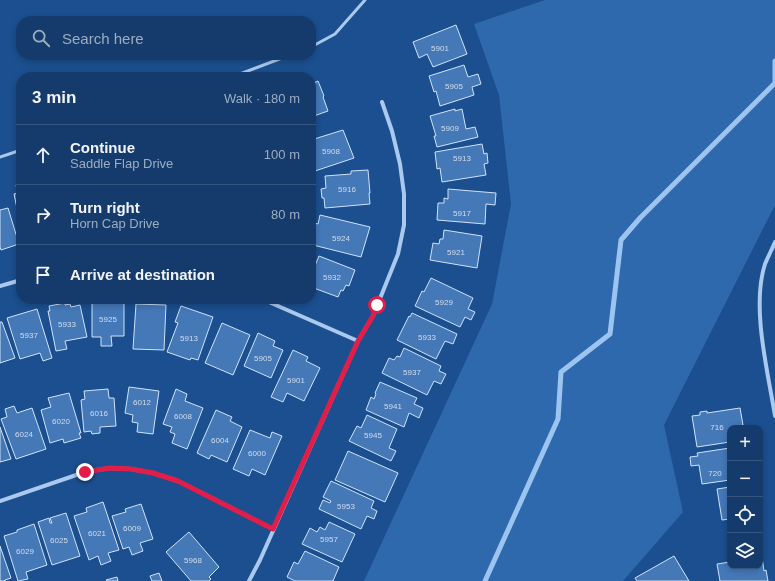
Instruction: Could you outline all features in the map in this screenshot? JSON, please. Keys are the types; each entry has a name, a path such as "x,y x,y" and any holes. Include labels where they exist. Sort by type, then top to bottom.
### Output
{"street":[{"path":"249,581 260,560 358,341 373,316 398,254 404,225 404,194 400,164 392,131 382,102"},
{"path":"775,242 765,265 760,295 760,328 775,416"},
{"path":"0,286 16,281"},
{"path":"273,304 358,341"},
{"path":"0,501 85,472 110,468 131,469 153,473 178,481 273,529"}],"lane":[{"path":"316,44 335,34 365,0"},
{"path":"245,72 277,60"},
{"path":"0,157 16,152"}],"shaded area":[{"path":"545,0 775,0 775,205 664,425 683,512 623,581 364,581 492,304 511,204 499,95 474,24"}],"building":[{"path":"456,25 467,54 433,67 427,54 419,58 413,42"},
{"path":"464,65 468,77 478,74 481,84 472,87 474,95 440,106 436,91 434,92 429,76"},
{"path":"318,81 328,111 316,115 316,82"},
{"path":"455,109 455,111 462,109 466,129 475,127 478,137 437,147 434,136 436,136 430,116"},
{"path":"343,130 354,158 316,171 316,138"},
{"path":"482,144 484,154 487,153 488,163 484,164 486,175 442,182 440,168 437,169 435,152"},
{"path":"368,170 370,204 325,208 321,189 326,188 325,176 351,174 351,171"},
{"path":"448,189 496,193 495,205 486,204 485,224 437,220 438,203 444,203 444,198 448,199"},
{"path":"14,194 16,194 16,204"},
{"path":"8,208 16,234 16,245 1,250 0,247 0,210"},
{"path":"320,215 370,227 361,257 316,246 316,223 318,224"},
{"path":"444,230 482,236 477,268 430,260 433,243 439,244 440,239 443,239"},
{"path":"319,256 355,270 349,286 346,285 343,291 341,290 338,297 316,289 316,263"},
{"path":"431,278 473,298 468,309 475,312 471,320 465,317 460,327 415,306 422,291 424,292"},
{"path":"70,304 71,307 80,305 87,337 65,341 67,349 56,351 48,311 50,311 49,306"},
{"path":"92,304 124,304 124,336 111,336 112,346 101,346 101,337 92,337"},
{"path":"136,304 166,305 164,350 133,349"},
{"path":"181,306 213,317 198,360 191,358 190,360 167,352 178,323 175,322"},
{"path":"37,309 52,358 43,361 40,353 20,359 7,318"},
{"path":"412,313 457,334 453,344 445,341 436,359 397,340"},
{"path":"0,322 2,322 15,358 0,363"},
{"path":"222,323 250,335 233,375 205,363"},
{"path":"258,333 275,341 273,346 283,350 271,378 244,366"},
{"path":"404,348 441,366 439,371 446,374 441,384 434,381 427,395 382,373 389,358 394,360 397,356 400,357"},
{"path":"293,350 308,357 306,361 320,368 304,401 287,393 283,402 271,397"},
{"path":"380,382 417,398 414,404 423,408 419,418 409,413 404,427 366,410 371,397 374,399"},
{"path":"129,387 159,391 153,434 137,432 138,423 132,422 133,415 125,413"},
{"path":"108,389 109,398 114,398 116,426 100,427 100,433 92,434 91,431 84,432 81,400 85,399 84,391"},
{"path":"176,389 187,394 185,401 203,408 187,449 172,443 175,434 170,432 172,427 163,424"},
{"path":"69,393 81,433 79,433 81,438 64,443 63,439 50,443 41,410 51,407 48,398"},
{"path":"14,406 17,413 32,408 46,449 16,459 1,419 7,417 5,409"},
{"path":"740,408 743,425 727,425 727,442 697,447 692,416 700,415 700,412 707,411 707,413"},
{"path":"216,410 232,417 230,421 242,427 227,462 211,455 209,459 197,453"},
{"path":"367,415 397,429 389,448 396,451 391,461 349,441 357,426 361,428"},
{"path":"0,427 11,459 0,462"},
{"path":"250,430 270,438 272,432 282,436 265,475 252,469 249,476 233,469"},
{"path":"727,448 727,480 702,484 699,465 691,466 690,457 698,456 697,453"},
{"path":"348,451 398,473 385,502 335,480"},
{"path":"331,481 374,501 371,508 377,511 374,519 367,516 361,529 319,509 323,500 330,503 331,501 323,497"},
{"path":"727,487 727,519 722,520 717,489"},
{"path":"103,502 119,550 108,553 111,561 101,565 98,556 89,560 74,516 87,512 86,508"},
{"path":"141,504 153,539 140,543 143,551 132,555 129,547 123,549 112,516 126,512 125,509"},
{"path":"66,513 80,556 52,565 38,522 49,518 50,523 52,523 50,518"},
{"path":"329,522 355,534 342,562 302,544 310,528 317,532 320,527 325,530"},
{"path":"34,524 47,565 26,572 28,579 18,581 4,536"},
{"path":"189,532 219,567 209,577 211,579 209,581 191,581 166,552"},
{"path":"0,546 11,578 5,581 0,581"},
{"path":"305,551 339,567 333,581 295,581 287,577 294,562 298,564"},
{"path":"674,556 689,581 637,581 635,578"},
{"path":"727,562 727,569 763,569 763,564 768,581 720,581 717,564"},
{"path":"159,573 162,581 152,581 150,576"},
{"path":"117,577 118,581 106,580"}],"waterway":[{"path":"485,581 558,419 561,372 610,334 621,240 640,218 775,83 775,61"}],"route":[{"path":"85,472 110,468 131,469 153,473 178,481 273,529 358,341 373,316 377,305"}]}
